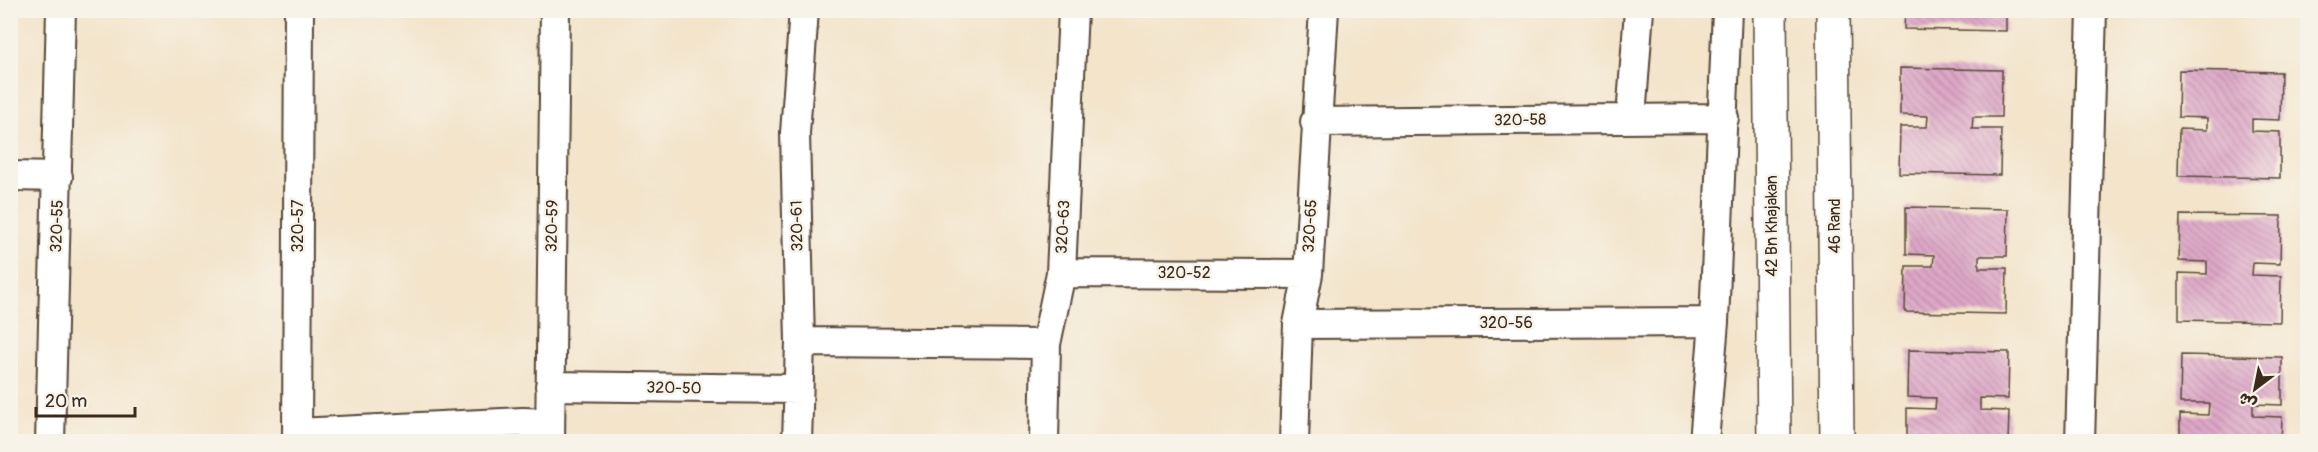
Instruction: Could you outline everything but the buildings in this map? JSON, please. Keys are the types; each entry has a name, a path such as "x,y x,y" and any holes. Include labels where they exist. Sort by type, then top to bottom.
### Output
{"main road":[{"name":"42 Bn Khajakan","path":"1770,10 1774,441"},
{"name":"46 Rand","path":"1833,10 1837,441"}],"street":[{"name":"320-55","path":"50,441 62,10"},
{"name":"320-57","path":"297,437 299,10"},
{"name":"320-59","path":"550,432 555,10"},
{"name":"320-61","path":"797,441 800,342 795,133 804,10"},
{"name":"320-63","path":"1044,441 1046,344 1061,273 1073,10"},
{"name":"320-65","path":"1294,441 1299,324 1308,274 1315,122 1324,10"},
{"path":"1631,118 1639,10"},
{"path":"1704,441 1714,322 1727,10"},
{"path":"2080,441 2092,10"},
{"name":"320-58","path":"1315,122 1724,118"},
{"path":"10,176 58,177"},
{"name":"320-52","path":"1061,273 1308,274"},
{"name":"320-56","path":"1299,324 1714,322"},
{"path":"800,342 1046,344"},
{"name":"320-50","path":"550,386 798,389"},
{"path":"297,437 523,422 550,432"}]}
